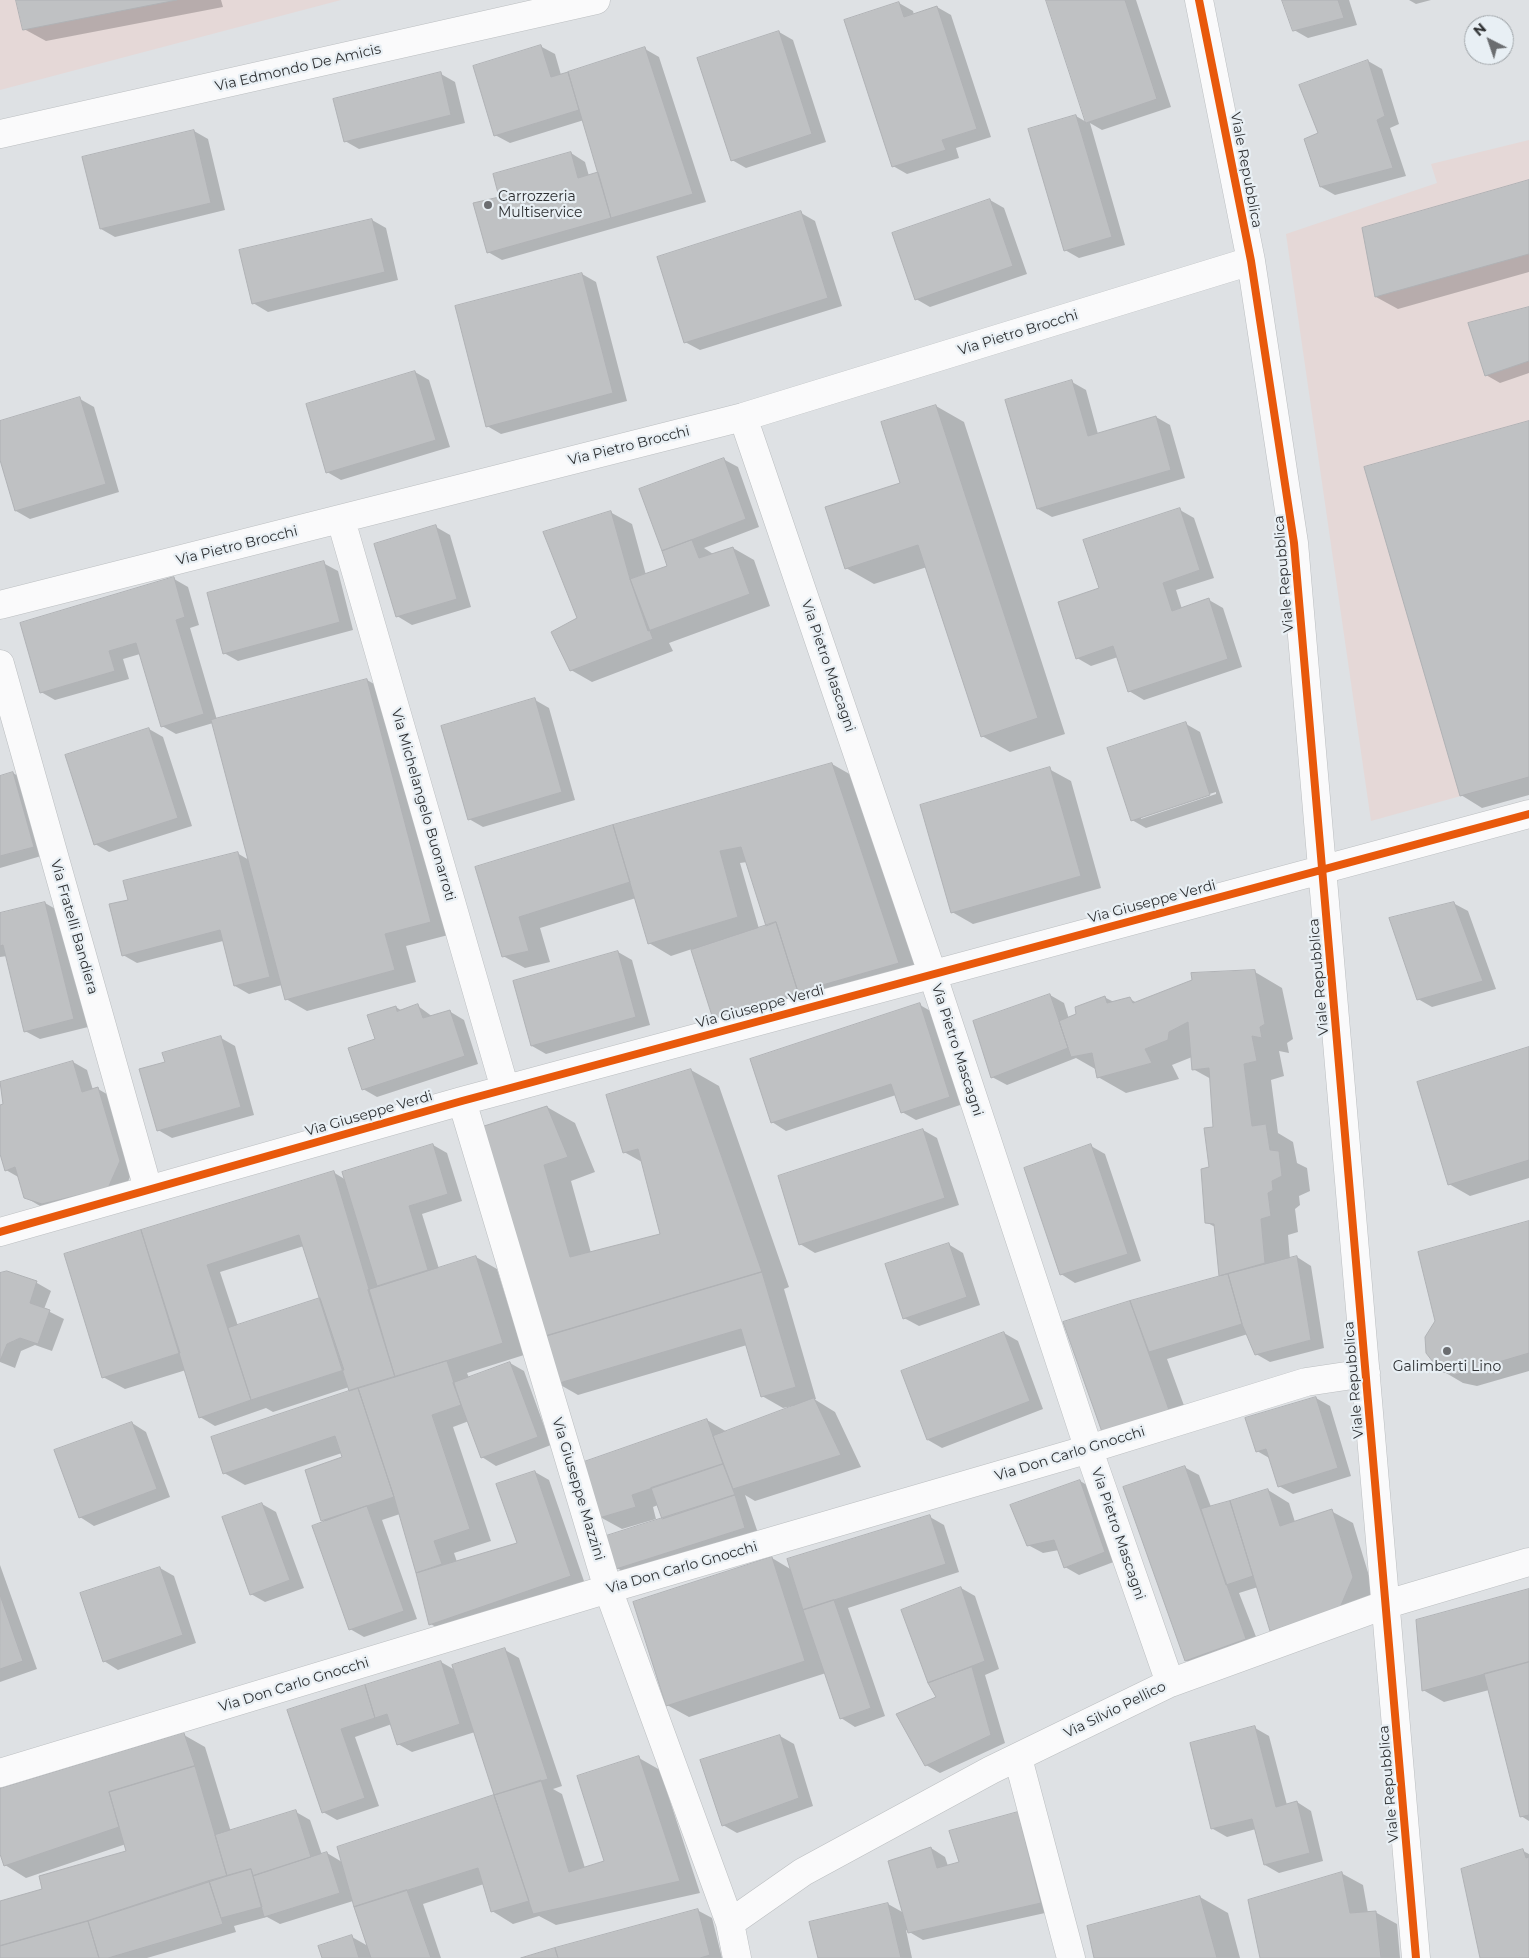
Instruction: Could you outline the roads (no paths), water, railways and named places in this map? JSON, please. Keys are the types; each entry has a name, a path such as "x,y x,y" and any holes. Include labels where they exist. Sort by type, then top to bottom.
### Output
{"street":[{"name":"Via Edmondo De Amicis","path":"0,134 596,0"},
{"name":"Viale Repubblica","path":"1199,0 1251,261 1294,543 1324,870 1416,1958"},
{"name":"Via Pietro Brocchi","path":"0,605 743,417 1251,261"},
{"name":"Via Pietro Mascagni","path":"743,417 932,973 1089,1449 1170,1683"},
{"name":"Via Michelangelo Buonarroti","path":"341,520 505,1090"},
{"name":"Via Fratelli Bandiera","path":"0,664 148,1189"},
{"name":"Via Giuseppe Verdi","path":"0,1232 462,1101 932,973 1529,814"},
{"name":"Via Giuseppe Mazzini","path":"462,1101 608,1589 730,1923 737,1958"},
{"name":"Via Don Carlo Gnocchi","path":"0,1773 608,1589 1089,1449 1306,1382 1366,1373"},
{"name":"Via Silvio Pellico","path":"730,1923 803,1872 1018,1758 1170,1683 1387,1604 1529,1562"},
{"path":"1018,1758 1071,1958"}],"place":[{"name":"Carrozzeria Multiservice","path":"488,205"},
{"name":"Galimberti Lino","path":"1447,1351"}]}
